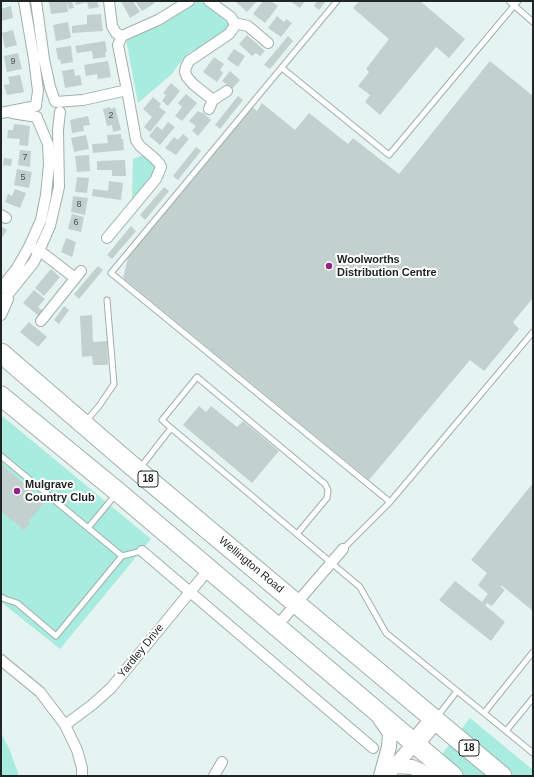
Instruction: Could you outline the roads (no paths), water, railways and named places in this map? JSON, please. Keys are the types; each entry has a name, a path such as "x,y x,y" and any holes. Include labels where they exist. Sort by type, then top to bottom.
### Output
{"highway":[{"name":"Wellington Road","path":"1,353 135,468 502,776"},
{"path":"1,396 118,492 452,776"},
{"path":"414,744 435,719"}],"street":[{"path":"1,288 17,268 30,247 41,220 46,195 49,164 48,144 35,112 38,91 24,1"},
{"path":"1,303 34,262 40,251 50,226 59,187 58,130 60,108 50,87 44,59 36,1"},
{"path":"109,1 112,26 116,33 122,36"},
{"path":"107,238 156,179 160,167 159,163 140,146 136,140 118,45 122,36 158,20 190,1"},
{"path":"209,1 231,17 234,27 229,34 193,58 187,64 185,72 211,105 228,91"},
{"path":"234,23 248,26 268,43"},
{"path":"3,112 36,105 45,98 56,101 83,100 127,90"},
{"path":"3,112 37,117 48,123 56,120 60,112 83,100"},
{"path":"30,247 40,251 78,274 41,321"},
{"path":"1,315 13,290"},
{"path":"276,627 343,549"},
{"path":"142,552 373,748"},
{"name":"Yardley Drive","path":"65,725 92,705 111,688 208,569"},
{"path":"1,660 40,692 65,725 77,750 82,768 82,776"},
{"path":"373,709 390,732 389,747 381,776"},
{"path":"390,771 414,744"},
{"path":"214,776 222,762"},
{"path":"390,771 412,767 432,776"}],"lane":[{"path":"337,1 111,273 390,502"},
{"path":"509,1 533,22"},
{"path":"282,68 389,155 518,1"},
{"path":"84,424 114,384 107,300"},
{"path":"343,549 390,502 533,332"},
{"path":"298,534 327,498 328,490 325,484 197,377 162,420 360,587 386,633 533,754"},
{"path":"135,468 144,463 172,428"},
{"path":"1,456 122,556"},
{"path":"88,528 118,492"},
{"path":"1,596 4,599 17,603 56,636 122,556 142,552"},
{"path":"484,713 533,652"},
{"path":"435,719 457,692"},
{"path":"506,731 533,698"}],"place":[{"name":"Woolworths Distribution Centre","path":"329,266"},
{"name":"Mulgrave Country Club","path":"17,491"}]}
